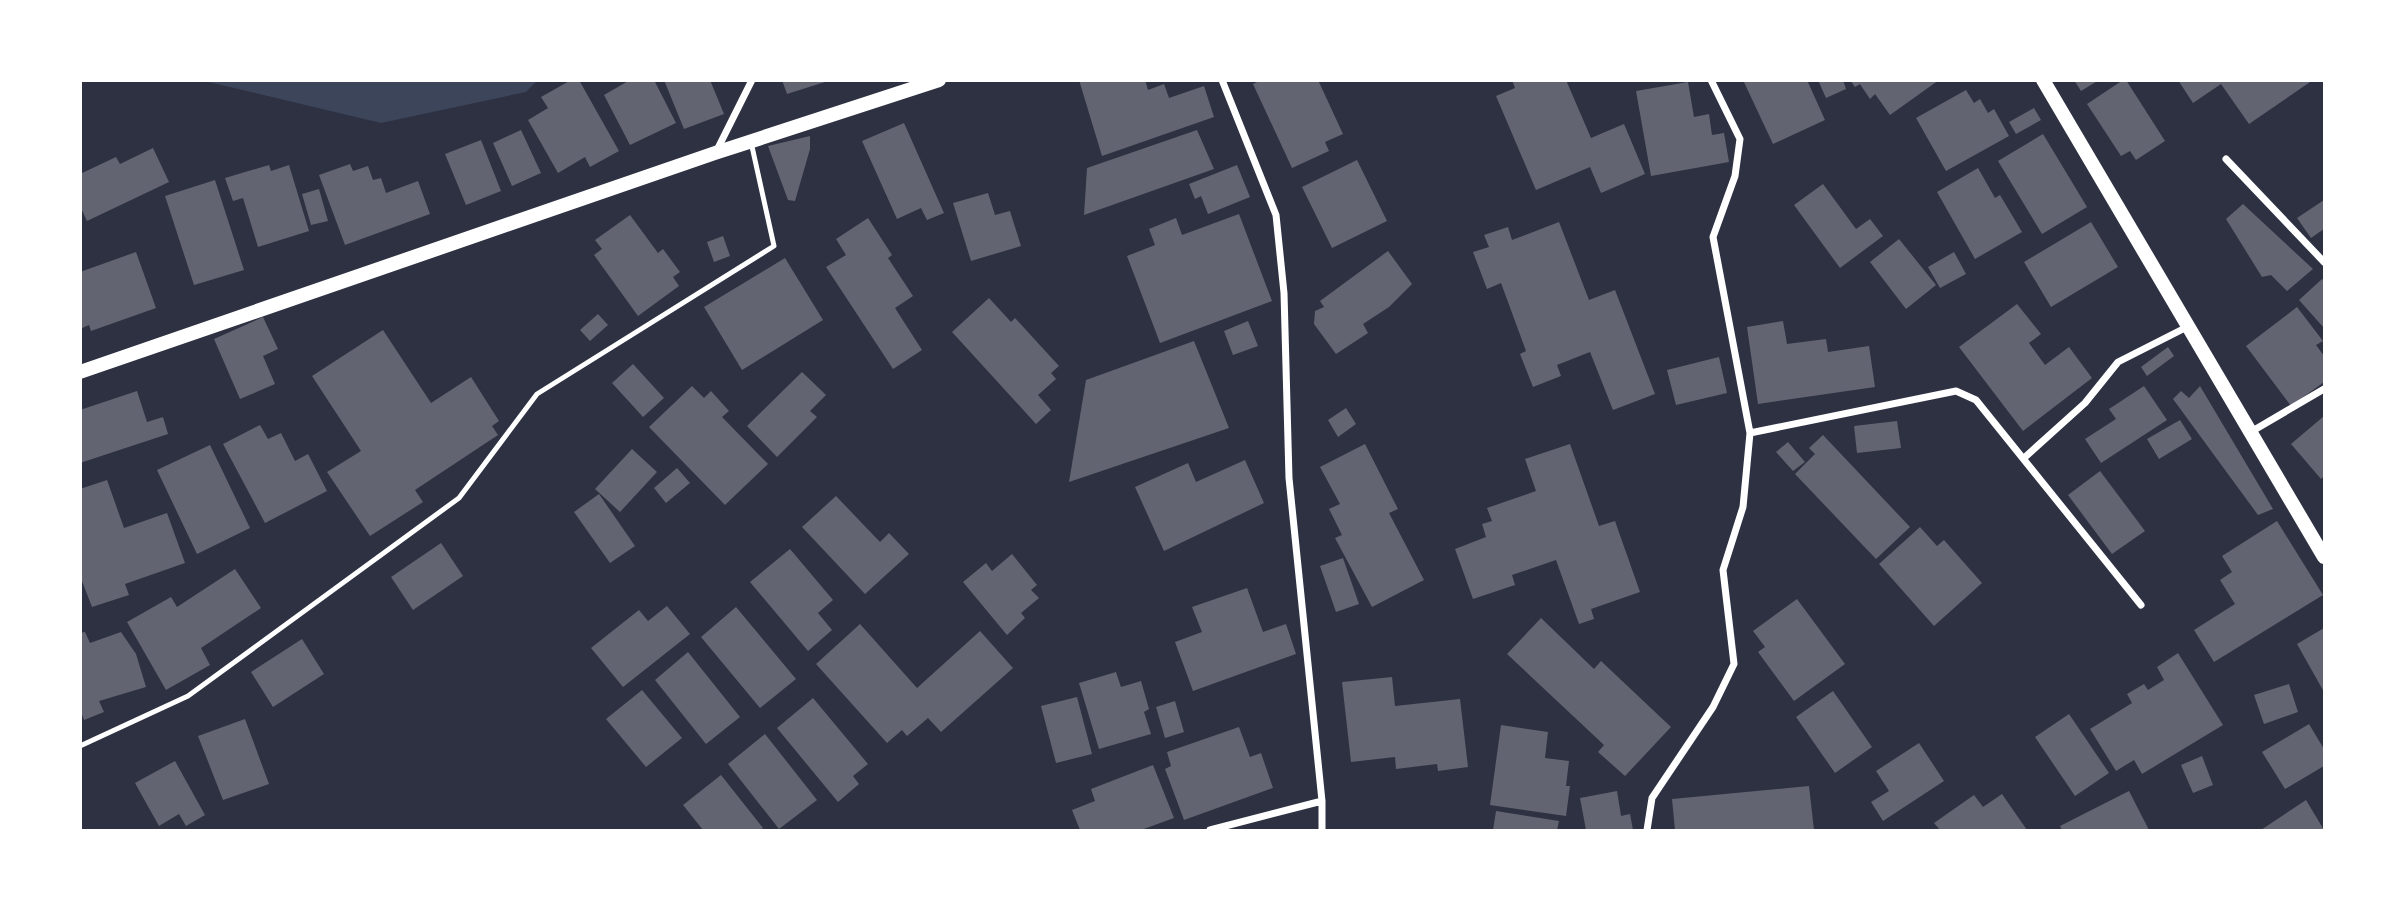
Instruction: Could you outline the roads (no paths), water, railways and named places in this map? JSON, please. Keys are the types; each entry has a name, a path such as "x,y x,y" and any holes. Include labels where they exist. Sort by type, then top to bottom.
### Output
{"main road":[{"path":"80,372 715,153 939,80"},
{"path":"2043,80 2249,433 2325,556"}],"street":[{"path":"715,153 752,80"},
{"path":"1222,80 1276,215 1284,293 1289,478 1322,801 1321,831"},
{"path":"1647,831 1651,798 1713,707 1734,664 1723,570 1743,507 1750,433 1713,237 1735,176 1740,139 1711,80"},
{"path":"2226,159 2325,262"},
{"path":"2024,458 2084,403 2118,362 2188,327"},
{"path":"2249,433 2325,389"},
{"path":"1750,433 1956,391 1976,400 2141,605"},
{"path":"1210,831 1322,801"}],"lane":[{"path":"80,746 188,696 459,498 537,394 774,246 751,142"}]}
